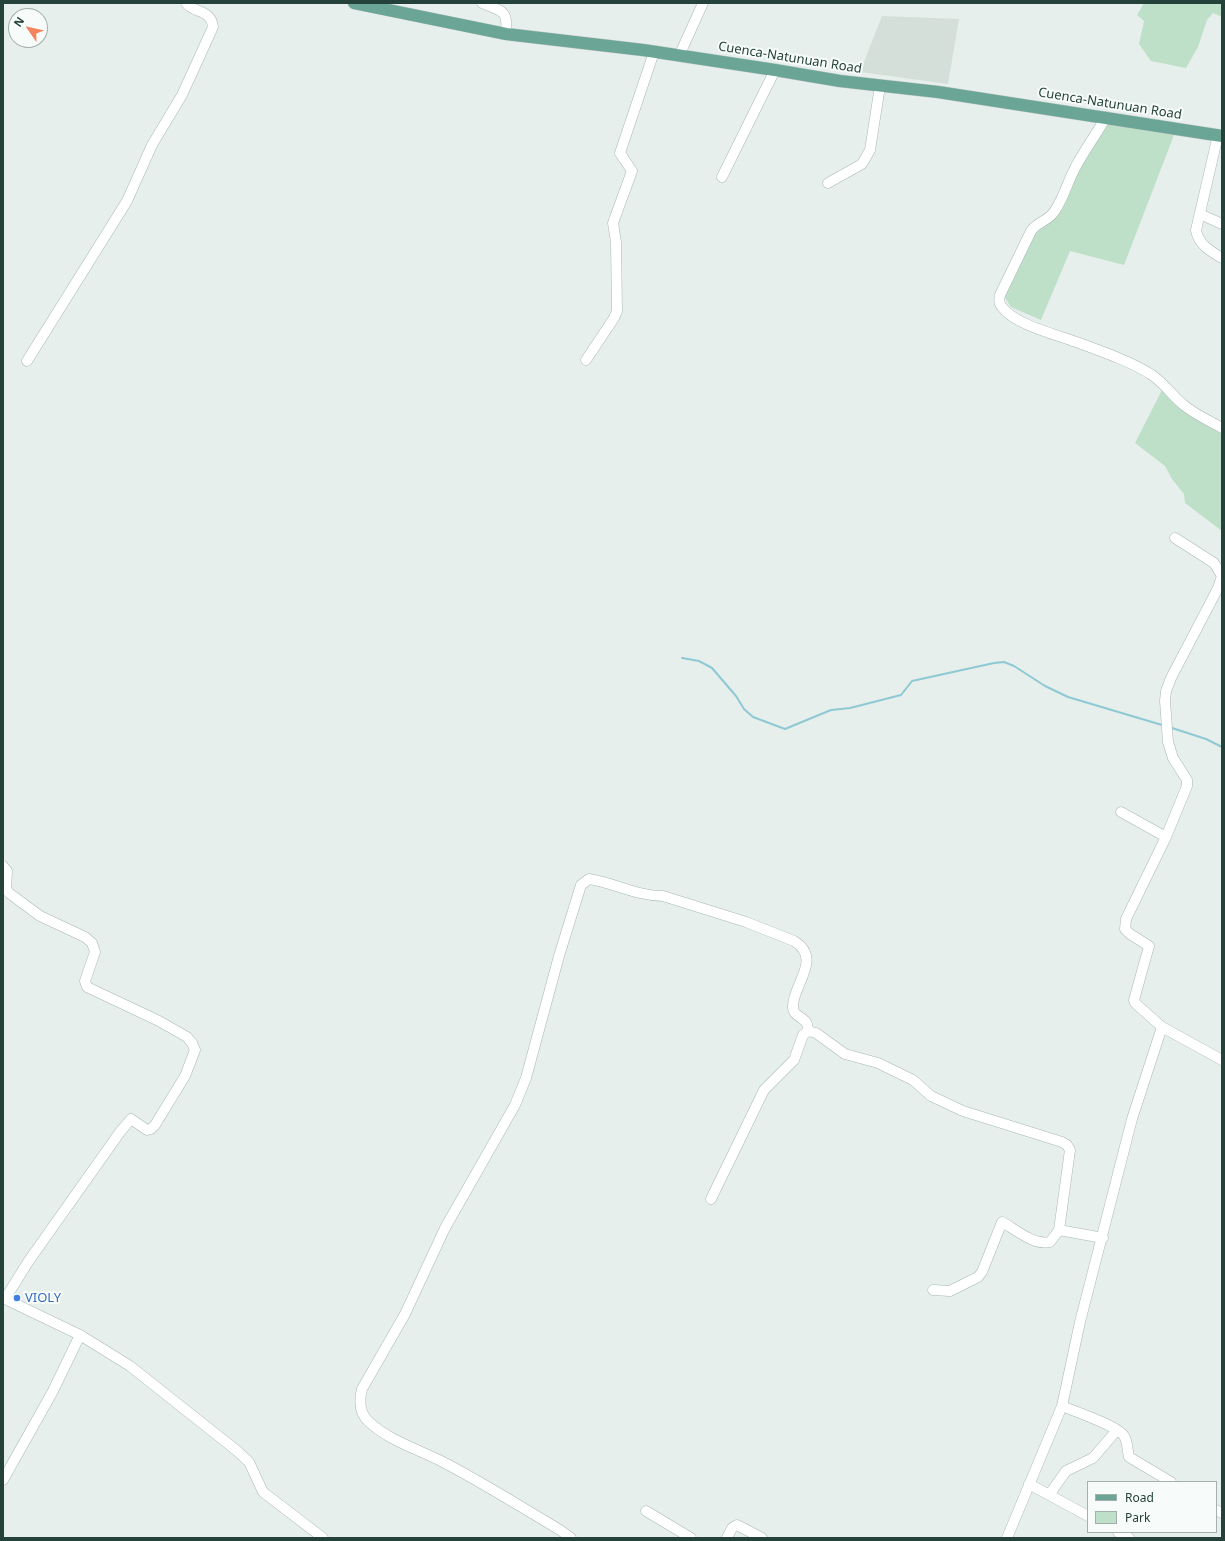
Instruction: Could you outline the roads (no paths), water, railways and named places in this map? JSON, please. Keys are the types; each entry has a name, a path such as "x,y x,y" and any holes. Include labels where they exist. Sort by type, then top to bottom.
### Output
{"main road":[{"name":"Cuenca-Natunuan Road","path":"354,3 506,34 654,52 775,70 840,82 938,92 1220,135"}],"street":[{"path":"27,361 127,201 152,145 182,95 213,27 212,20 209,16 186,3"},
{"path":"482,3 504,12 507,20 506,34"},
{"path":"679,56 703,3"},
{"path":"586,360 614,318 617,311 616,242 613,223 632,171 620,153 654,52"},
{"path":"722,177 775,70"},
{"path":"828,183 862,164 867,158 870,150 880,86"},
{"path":"1106,117 1075,168 1061,201 1054,212 1046,220 1035,225 1000,296 999,300 1001,307 1010,315 1037,329 1087,346 1150,374 1164,385 1186,407 1222,428"},
{"path":"1220,135 1196,230 1199,241 1222,258"},
{"path":"1200,214 1222,224"},
{"path":"1175,538 1214,563 1222,576 1220,589 1171,678 1166,691 1165,701 1168,742 1173,758 1187,780 1187,786 1166,837 1126,919 1125,929 1149,946 1134,1002 1162,1027 1222,1060"},
{"path":"1121,812 1166,837"},
{"path":"3,866 7,871 6,889 9,893 40,916 75,931 92,943 95,952 85,981 87,987 159,1021 182,1034 192,1043 195,1050 185,1076 155,1125 151,1129 147,1130 131,1119 120,1132 4,1298 80,1335 130,1366 236,1450 249,1462 263,1492 323,1538"},
{"path":"571,1538 560,1530 441,1461 396,1441 368,1422 360,1408 360,1397 362,1389 405,1314 445,1228 515,1105 526,1078 559,956 581,885 590,879 650,896 663,896 746,922 794,941 800,945 804,951 806,971 792,1006 794,1012 806,1022 808,1031"},
{"path":"1007,1538 1062,1406 1080,1322 1103,1238 1132,1119 1162,1027"},
{"path":"711,1199 764,1090 794,1060 803,1035 808,1031"},
{"path":"808,1031 816,1033 845,1054 878,1063 913,1080 930,1096 963,1111 1062,1142 1067,1145 1070,1150 1059,1230 1050,1242 1041,1243 1002,1222 982,1272 978,1277 950,1291 933,1290"},
{"path":"1059,1230 1103,1238"},
{"path":"3,1480 53,1391 80,1335"},
{"path":"1062,1406 1106,1424 1123,1434 1129,1457 1168,1481"},
{"path":"1049,1495 1066,1471 1093,1458 1117,1430"},
{"path":"1029,1484 1087,1515"},
{"path":"646,1511 691,1538"},
{"path":"727,1538 732,1528 737,1525 762,1538"},
{"path":"1120,1533 1129,1538"}],"waterway":[{"path":"682,658 699,661 712,668 736,696 744,709 753,717 785,729 831,710 850,708 901,695 912,681 1004,662 1014,666 1045,686 1068,697 1162,725"},
{"path":"1172,728 1206,739 1222,747"}],"place":[{"name":"VIOLY","path":"17,1298"}]}
